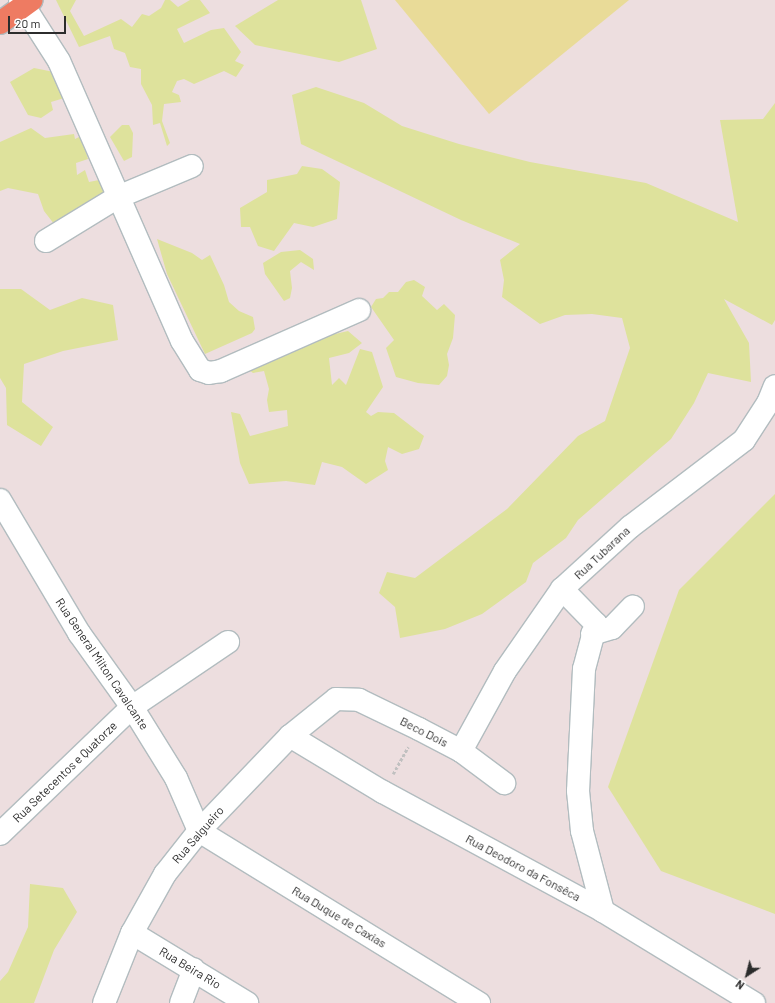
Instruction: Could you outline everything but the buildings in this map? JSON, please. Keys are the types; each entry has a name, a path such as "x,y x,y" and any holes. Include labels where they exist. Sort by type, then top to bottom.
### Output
{"main road":[{"path":"0,23 26,2"}],"street":[{"path":"26,2 59,61 182,341 200,370 209,373 221,371 359,310"},
{"path":"46,241 118,197 192,166"},
{"name":"Rua Tubarana","path":"461,751 505,671 562,589 630,527 744,440 768,403 775,386"},
{"name":"Rua General Milton Cavalcante","path":"3,518 79,633 132,707 176,778 199,831"},
{"path":"562,589 596,624 592,634 584,668 578,791 582,831 603,911"},
{"path":"592,634 612,628 632,606"},
{"name":"Rua Setecentos e Quatorze","path":"0,834 132,707 228,642"},
{"name":"Beco Dois","path":"336,699 359,700 419,728 461,751 504,783"},
{"name":"Rua Salgueiro","path":"104,1003 132,933 165,874 199,831 290,736 336,699"},
{"name":"Rua Deodoro da Fonsêca","path":"290,736 383,792 603,911 754,1003"},
{"name":"Rua Duque de Caxias","path":"199,831 479,1003"},
{"name":"Rua Beira Rio","path":"132,933 194,969 247,1003"},
{"path":"181,1003 194,969"}],"path":[{"path":"383,792 419,728"}],"green space":[{"path":"56,0 76,0 70,11 84,36 121,19 132,27 142,14 149,16 161,8 165,0 170,0 178,7 190,0 200,0 210,13 177,29 184,43 211,30 224,28 241,52 235,61 244,65 236,77 224,71 194,84 184,79 177,81 172,92 179,95 181,102 164,104 162,121 170,143 167,146 160,123 153,125 152,105 141,84 141,69 130,67 125,53 114,49 110,36 79,47"},
{"path":"278,0 361,0 377,49 339,62 255,45 235,26"},
{"path":"34,68 59,73 71,96 51,102 53,110 41,118 28,115 10,82"},
{"path":"316,87 364,103 402,126 459,144 530,162 646,183 738,222 720,120 763,119 775,103 775,320 772,325 724,299 749,343 751,382 708,373 694,403 671,439 578,520 566,538 533,563 526,582 482,614 445,629 400,638 395,607 379,593 387,572 415,578 507,509 578,436 605,421 630,348 622,318 592,314 565,315 540,324 502,297 504,280 500,260 520,244 461,220 301,144 292,95"},
{"path":"122,125 129,125 133,133 132,157 124,161 110,137"},
{"path":"31,128 45,138 74,134 75,139 81,136 88,159 76,163 77,175 85,170 89,182 99,180 96,162 113,185 80,227 58,229 44,211 38,194 8,188 0,191 0,142"},
{"path":"302,166 322,169 340,182 337,219 313,227 294,223 274,251 258,246 250,227 241,227 240,208 267,192 267,180 297,174"},
{"path":"157,239 192,253 202,260 210,255 224,285 229,302 239,311 253,317 255,329 252,333 205,354 167,274"},
{"path":"300,250 313,259 314,270 301,262 290,271 292,288 290,298 284,301 265,274 263,263 281,252"},
{"path":"414,280 425,287 422,296 437,310 444,304 455,315 453,338 447,354 449,365 447,376 439,385 418,383 396,377 386,348 394,340 371,307 376,299 383,298 389,292 398,292 406,282"},
{"path":"0,289 21,289 50,310 82,298 113,305 118,340 63,351 24,364 22,402 53,427 41,446 7,425 6,388 0,378"},
{"path":"329,325 335,334 348,331 362,343 349,353 329,358 332,385 339,378 346,385 360,349 372,352 383,387 366,412 371,416 378,412 394,413 424,436 419,449 402,454 388,447 385,461 388,470 366,484 342,467 322,462 315,485 286,481 249,484 240,463 231,412 240,414 250,436 288,426 287,410 269,412 267,400 269,389 264,371 253,373 241,364"},
{"path":"775,494 775,914 661,871 608,787 679,590"},
{"path":"30,884 63,888 77,912 54,950 34,1003 0,1003 0,981 8,972 28,927"}],"shaded area":[{"path":"395,0 629,0 489,114"}]}
